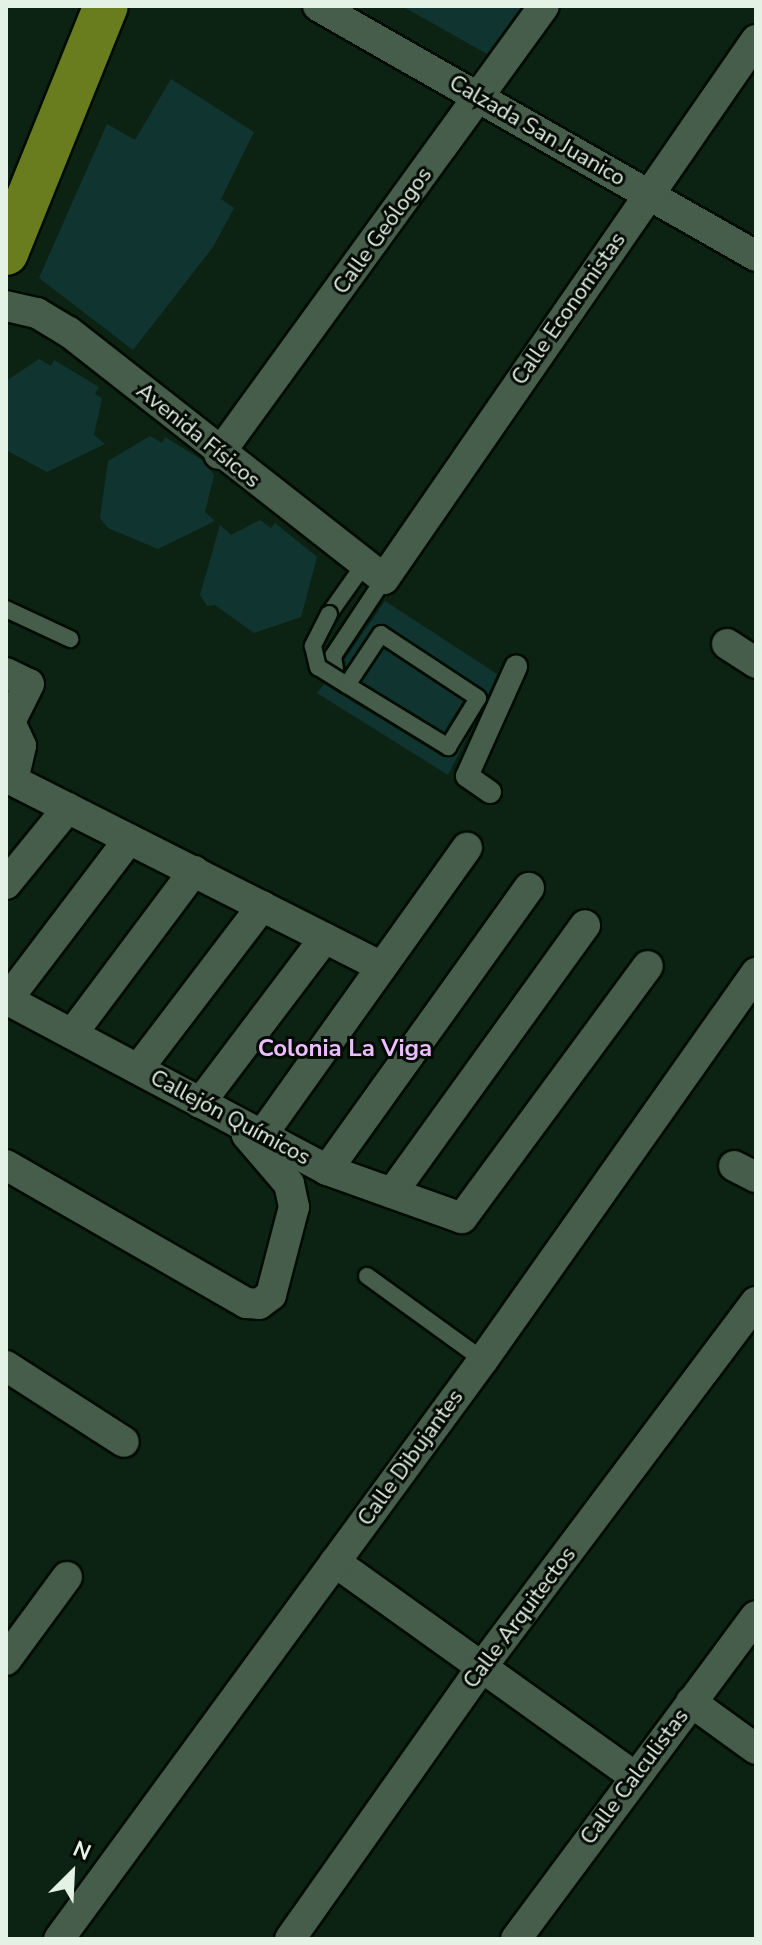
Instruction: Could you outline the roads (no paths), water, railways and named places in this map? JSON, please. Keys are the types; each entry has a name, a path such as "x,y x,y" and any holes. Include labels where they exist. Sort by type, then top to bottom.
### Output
{"main road":[{"path":"6,253 106,6"}],"street":[{"name":"Calzada San Juanico","path":"318,6 756,256"},
{"name":"Calle Geólogos","path":"219,454 544,6"},
{"name":"Calle Economistas","path":"374,573 648,196 756,40"},
{"name":"Avenida Físicos","path":"6,306 37,313 69,332 219,454 374,573"},
{"path":"727,644 756,663"},
{"path":"490,792 467,776 516,667"},
{"path":"6,673 29,684 10,722 21,746 10,779 382,967"},
{"path":"6,884 68,808"},
{"path":"6,1000 129,839"},
{"path":"6,1165 246,1303 259,1304 271,1295 294,1207 289,1184 248,1128 382,967 467,848"},
{"path":"72,1034 194,871"},
{"path":"327,1170 529,888"},
{"path":"138,1069 262,906"},
{"path":"392,1193 585,925"},
{"path":"200,1103 325,938"},
{"name":"Callejón Químicos","path":"6,1000 327,1170 462,1218 648,966"},
{"name":"Calle Dibujantes","path":"59,1939 483,1360 756,973"},
{"name":"Calle Arquitectos","path":"290,1939 481,1668 756,1302"},
{"path":"6,1366 124,1442"},
{"path":"335,1562 634,1776"},
{"path":"6,1660 67,1577"},
{"name":"Calle Calculistas","path":"516,1939 634,1776 756,1616"},
{"path":"691,1702 756,1749"}],"lane":[{"path":"347,685 381,634 478,698 448,747 347,685 313,658 329,614 374,573"},
{"path":"335,669 333,656 361,626 374,573"},
{"path":"6,609 70,639"},
{"path":"367,1276 483,1360"}],"district":[{"name":"Colonia La Viga","path":"345,1049"}]}
